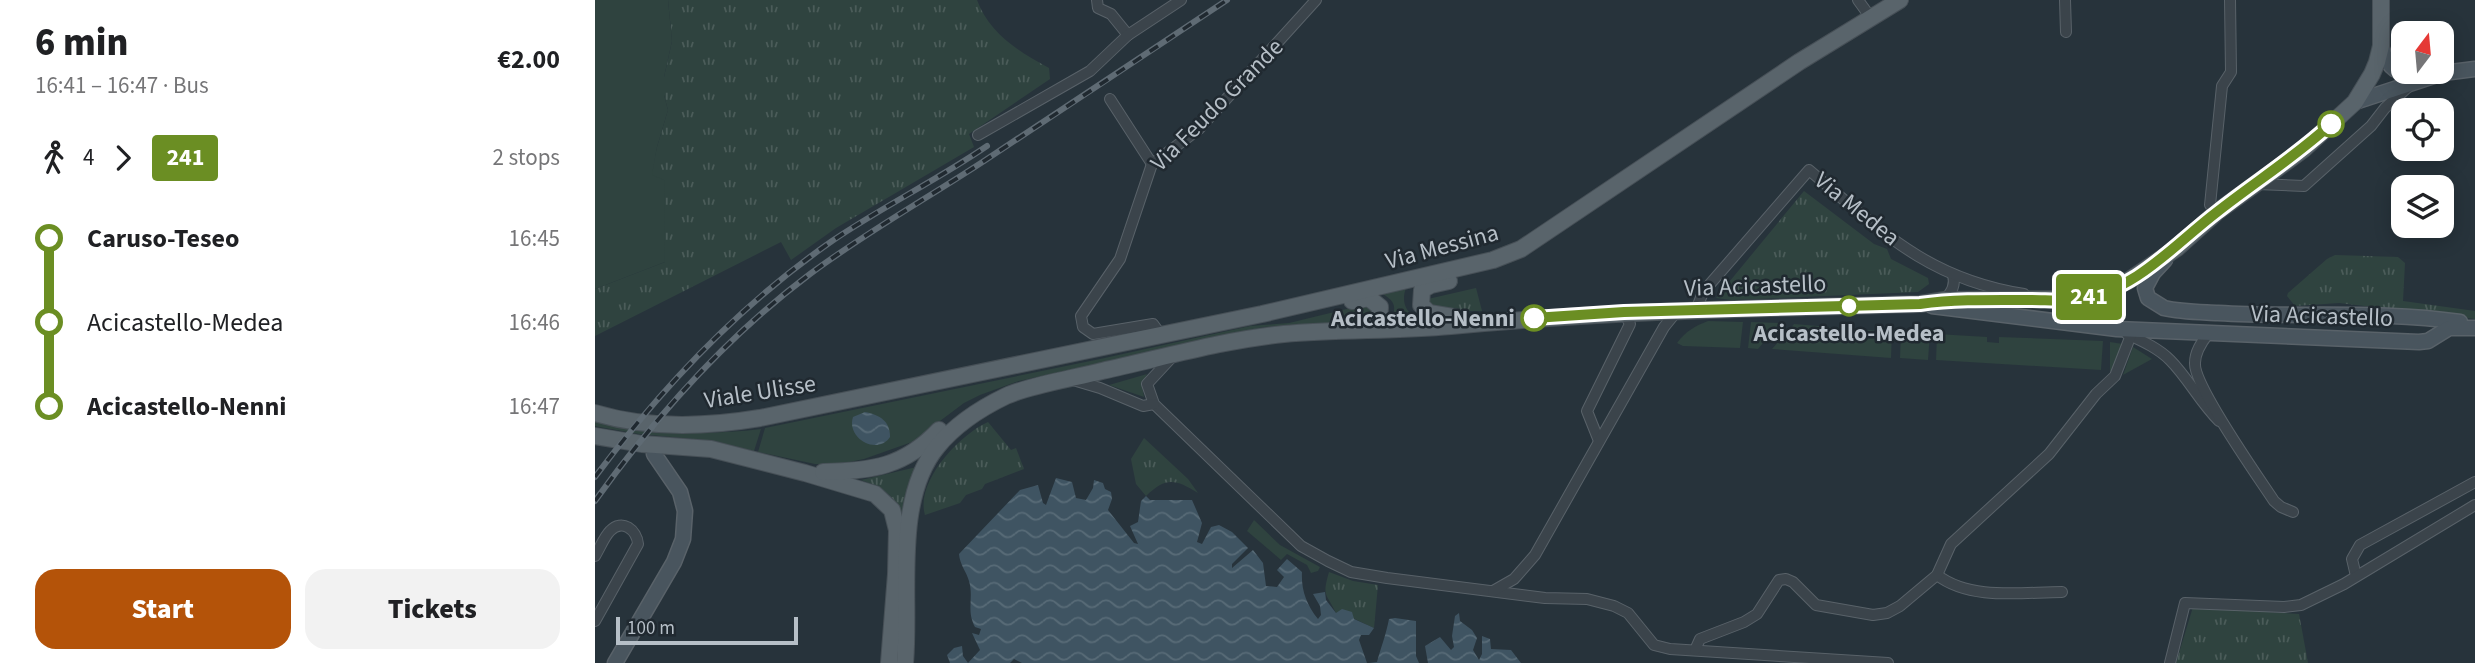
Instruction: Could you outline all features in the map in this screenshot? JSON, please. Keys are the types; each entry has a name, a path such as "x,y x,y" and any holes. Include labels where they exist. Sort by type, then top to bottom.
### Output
{"main road":[{"name":"Via Messina","path":"931,384 1262,314 1474,265 1521,249 1799,62 1900,0"},
{"path":"2381,0 2381,46 2386,62 2391,67"},
{"path":"1920,304 1945,300 2080,299 2128,281 2176,248 2217,212 2304,149 2355,102 2372,74 2381,46"},
{"path":"2454,71 2475,69"},
{"path":"2355,102 2410,85"},
{"name":"Via Acicastello","path":"2176,248 2147,283 2145,293 2156,304 2171,310 2258,316 2418,317 2475,327"},
{"path":"1474,265 1459,279 1422,290 1420,299 1424,310 1429,313 1482,322"},
{"path":"805,473 857,470 899,460 920,450 950,420 980,401 1253,338 1368,330 1379,320 1380,310 1377,303 1369,298 1290,317 1262,314"},
{"name":"Via Acicastello","path":"1368,330 1624,312 1920,304 2124,332 2408,342 2428,341 2449,328 2475,327"},
{"path":"2368,316 2426,324 2433,331 2428,341"},
{"name":"Viale Ulisse","path":"595,413 641,422 724,424 931,384"},
{"path":"905,663 908,629 907,553 911,507 922,471 936,449 965,420 1008,394"},
{"name":"Viale Ulisse","path":"596,436 648,449 711,449 876,494 891,510 895,519 897,545 889,663"},
{"path":"615,663 674,562 683,539 685,511 680,492 648,449"}],"street":[{"path":"978,135 1090,71 1128,35 1181,0"},
{"name":"Via Feudo Grande","path":"1161,335 1153,324 1093,334 1083,327 1083,309 1120,259 1152,164 1199,129 1316,0"},
{"path":"1858,0 1871,18"},
{"path":"2065,0 2066,32"},
{"path":"2217,212 2210,205 2222,86 2231,72 2229,0"},
{"path":"1096,2 1098,8 1111,14 1128,35"},
{"path":"2256,184 2304,186 2371,126 2385,108 2410,85"},
{"path":"1111,99 1152,164"},
{"name":"Via Medea","path":"1696,310 1710,284 1809,170 1895,242 1953,275"},
{"path":"1953,275 1997,289 2064,300"},
{"path":"1945,300 1953,290 1953,275"},
{"path":"1492,591 1514,579 1535,555 1664,327 1677,311"},
{"path":"1599,441 1587,411 1630,324 1624,312"},
{"path":"1695,650 1700,639 1744,622 1756,614 1779,580 1793,582 1816,605 1873,615 1887,613 1900,606 1937,575 1951,544 2049,454 2096,394 2115,376 2124,332 2160,351 2169,359 2206,408 2226,428"},
{"path":"2208,334 2199,347 2195,369 2226,428 2274,501 2293,512"},
{"path":"1173,355 1147,384 1154,404 1301,546 1351,572 1545,598 1587,599 1614,606 1628,613 1654,645 1670,649 1888,663"},
{"path":"1070,379 1143,406 1154,404"},
{"path":"2356,576 2351,559 2360,545 2475,482"},
{"path":"2170,663 2185,603 2284,607 2301,605 2356,576 2475,505"},
{"path":"595,556 613,528 619,525 633,530 637,536 638,544 595,621"},
{"path":"1937,575 1946,581 1974,590 1996,593 2062,592"}],"green space":[{"path":"595,0 668,0 672,41 664,77 664,95 668,110 652,175 664,180 665,262 595,289"},
{"path":"668,0 977,0 982,12 997,32 1016,48 1049,68 1050,79 969,134 974,147 836,228 791,260 781,242 595,336 595,289 665,262 651,175 668,110 664,95 664,77 672,41"},
{"path":"1804,191 1874,244 1887,249 1891,259 1928,278 1929,284 1918,292 1732,300 1716,298"},
{"path":"2335,255 2398,257 2405,263 2403,301 2475,311 2475,319 2339,303 2295,306 2287,296 2288,293"},
{"path":"1406,288 1404,299 1407,309 1424,321 1392,321 1394,306 1383,294"},
{"path":"1476,288 1482,311 1444,311 1431,306 1428,299"},
{"path":"1363,305 1371,308 1373,315 1369,321 1363,323 1264,327 1019,381 964,403 912,442 864,459 835,465 815,464 758,452 765,428 1250,326 1289,323"},
{"path":"1708,321 1743,322 1740,348 1683,346 1677,343 1691,329"},
{"path":"1751,322 1780,323 1758,349 1748,348"},
{"path":"1794,324 1892,332 1891,358 1772,349"},
{"path":"1901,332 1930,333 1928,360 1900,358"},
{"path":"1937,334 1987,337 1987,342 1999,343 1999,337 2103,341 2101,370 1936,360"},
{"path":"2110,342 2123,344 2113,371 2110,371"},
{"path":"2133,347 2152,359 2123,375"},
{"path":"1147,374 1142,385 1144,397 1109,385"},
{"path":"595,422 678,432 761,429 754,451 715,441 639,434 599,427 595,426"},
{"path":"988,422 1011,450 1016,448 1024,469 985,484 982,489 966,495 960,503 925,515 924,502 933,474 953,448"},
{"path":"1144,438 1188,479 1198,493 1171,482 1159,486 1146,496 1136,484 1131,459"},
{"path":"917,467 902,516 896,502 887,493 861,480"},
{"path":"1254,520 1280,545 1320,567 1318,571 1311,573 1307,565 1287,554 1281,560 1247,531"},
{"path":"1329,572 1353,581 1378,585 1374,628 1340,612 1336,613 1326,590"},
{"path":"2193,607 2299,614 2308,663 2176,663"}],"water":[{"path":"865,412 880,417 886,423 890,437 884,442 871,445 858,438 854,432 853,417"},
{"path":"1056,478 1072,482 1076,498 1086,500 1094,480 1103,483 1105,489 1111,492 1112,499 1108,510 1134,543 1138,544 1130,526 1138,522 1141,501 1146,496 1150,500 1192,500 1202,523 1197,542 1202,544 1211,527 1219,525 1232,532 1248,548 1232,564 1232,568 1253,550 1263,563 1266,586 1277,587 1284,577 1277,570 1287,559 1302,572 1305,596 1318,619 1321,615 1320,606 1313,594 1325,592 1326,600 1336,613 1342,609 1352,612 1354,619 1374,628 1369,635 1361,635 1359,640 1367,663 1022,663 1014,659 1010,663 968,663 980,650 972,633 979,635 981,629 975,627 972,621 970,587 959,554 1020,490 1038,485 1046,505"},
{"path":"1459,613 1460,621 1472,630 1477,638 1473,650 1479,660 1482,654 1482,636 1490,639 1491,649 1511,650 1521,663 1428,663 1425,646 1440,637 1451,650 1454,647 1452,636 1455,616"},
{"path":"1389,619 1416,621 1416,656 1419,663 1369,663 1377,662"},
{"path":"962,646 963,656 968,663 950,663 947,655 954,648"}],"railway":[{"path":"595,501 618,469 694,379 779,298 852,244 984,161 1227,0"},
{"path":"595,477 675,380 704,349 766,292 832,241 987,146"}],"bus line":[{"name":"241","path":"1534,318 1624,312 1920,304 1945,300 2080,299 2128,281 2152,265 2217,212 2304,149 2331,124"}],"place":[{"name":"Acicastello-Medea","path":"1849,306"},
{"name":"Acicastello-Nenni","path":"1534,318"}]}
